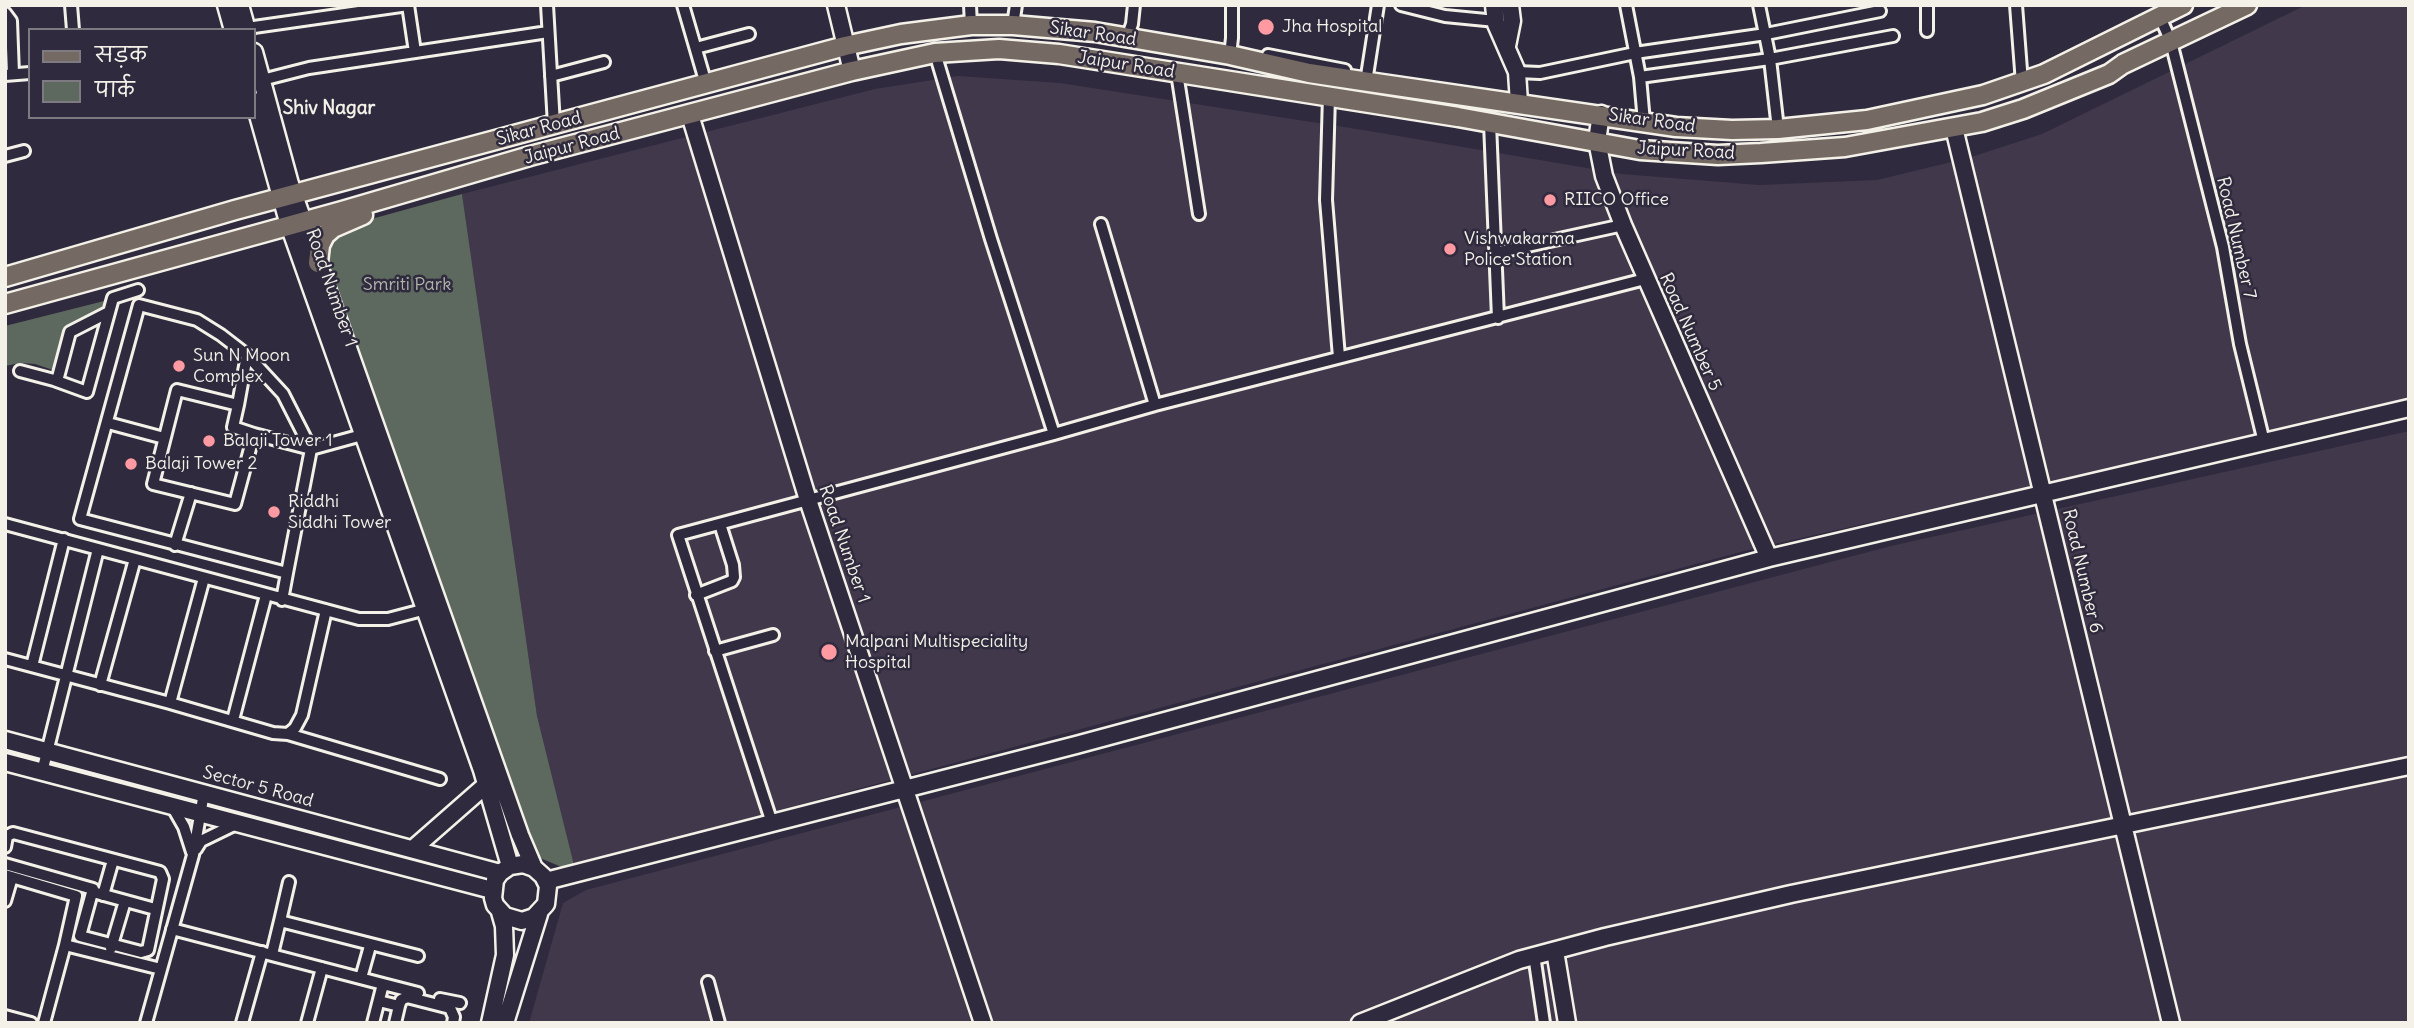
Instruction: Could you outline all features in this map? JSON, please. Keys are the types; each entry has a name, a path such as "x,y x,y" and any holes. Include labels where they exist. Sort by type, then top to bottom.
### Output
{"main road":[{"name":"Sikar Road","path":"5,277 289,194 844,42 971,22 1014,21 1128,35 1230,51 1309,73 1367,78 1475,99 1601,114 1644,122 1718,129 1778,129 1867,120 1971,98 2022,83 2183,5"},
{"name":"Jaipur Road","path":"5,304 530,156 852,71 935,53 1019,50 1137,65 1668,153 1761,153 1845,147 1982,122 2109,74 2123,64 2246,5"},
{"path":"318,263 320,245 325,235 333,228 365,214 369,203"}],"street":[{"path":"71,5 73,28"},
{"path":"226,5 241,28"},
{"path":"240,5 242,28"},
{"path":"249,28 408,5 415,52"},
{"path":"547,5 554,122"},
{"path":"683,5 705,81"},
{"path":"836,5 852,71"},
{"path":"970,5 971,22"},
{"path":"1014,21 1016,5"},
{"path":"1128,35 1134,5"},
{"path":"1230,51 1232,5"},
{"path":"1367,78 1378,5"},
{"path":"1401,5 1445,16 1495,13 1517,72 1519,103"},
{"path":"1507,46 1512,21 1510,5"},
{"path":"1626,5 1640,77 1644,122"},
{"path":"1759,5 1770,59 1778,129"},
{"path":"1927,5 1927,30"},
{"path":"2016,5 2022,83"},
{"path":"1517,72 1540,73 1635,53 1766,34 1872,10"},
{"path":"5,13 10,21 9,74 28,73"},
{"name":"Road Number 7","path":"2160,17 2171,42 2222,247 2240,344 2264,442"},
{"path":"262,80 309,68 548,32"},
{"path":"696,48 749,34"},
{"path":"1640,77 1770,59 1893,36"},
{"path":"935,53 1054,434"},
{"path":"256,59 289,194"},
{"path":"551,76 604,62"},
{"path":"1177,73 1199,214"},
{"path":"1329,96 1326,200 1339,357"},
{"path":"256,106 289,194"},
{"name":"Road Number 1","path":"690,114 808,500 982,1023"},
{"name":"Road Number 5","path":"1601,114 1597,141 1604,176 1645,279 1769,558"},
{"path":"1490,123 1498,318"},
{"name":"Road Number 6","path":"1954,128 2171,1023"},
{"path":"5,156 24,150"},
{"name":"Road Number 1","path":"289,194 362,435 534,868"},
{"name":"Road Number 1","path":"296,223 318,263 432,607 487,784 505,869"},
{"path":"1101,224 1155,405"},
{"path":"1495,253 1623,225"},
{"path":"32,666 108,423 139,305 139,267"},
{"path":"772,823 678,535 1155,405 1645,279"},
{"path":"20,371 86,392 113,299 138,290"},
{"path":"139,305 197,320 247,355 283,394 311,449 282,600"},
{"path":"57,381 70,332 109,312"},
{"path":"247,355 233,428 311,449 362,435"},
{"path":"238,405 177,390 153,484 235,504 254,434"},
{"path":"546,881 905,789 1769,558 2409,408"},
{"path":"108,423 164,438"},
{"path":"175,545 191,493"},
{"path":"80,519 287,573"},
{"path":"5,524 282,600 371,620 388,619 432,607"},
{"path":"696,595 732,581 734,577 720,524"},
{"path":"42,772 98,548"},
{"path":"100,685 135,559"},
{"path":"170,703 204,578"},
{"path":"233,720 266,595"},
{"path":"288,734 302,715 326,610"},
{"path":"715,651 773,635"},
{"path":"5,659 233,720 272,733 288,734 440,779"},
{"name":"Sector 5 Road","path":"5,740 414,848 505,869"},
{"path":"5,762 492,890"},
{"path":"1360,1023 1534,955 1670,921 2409,766"},
{"path":"414,848 487,784"},
{"path":"146,1023 193,855 204,793"},
{"path":"172,806 184,827 193,855"},
{"path":"193,855 201,841 238,823"},
{"path":"5,846 7,836 13,833 160,872 163,879 148,950 141,952 65,945"},
{"path":"113,860 80,936 161,969"},
{"path":"5,864 155,909"},
{"path":"490,1023 505,956 504,926 492,898 492,890 505,869 523,864 534,868 546,881 548,898 538,914 505,1023"},
{"path":"5,901 8,876 76,896 44,1023"},
{"path":"242,1023 280,921 289,882"},
{"path":"111,950 125,901"},
{"path":"500,912 510,919 522,921 538,914"},
{"path":"280,921 370,946 418,956"},
{"path":"172,929 460,1003"},
{"path":"361,978 370,946"},
{"path":"1555,951 1567,1023"},
{"path":"1534,955 1544,1023"},
{"path":"306,1023 322,968"},
{"path":"708,982 719,1023"},
{"path":"373,1023 383,984"},
{"path":"395,1023 401,1000 407,997 450,1008 454,1017 453,1023"},
{"path":"379,1001 399,1006"},
{"path":"5,1016 31,1023"}],"shaded area":[{"path":"2306,5 2409,5 2409,401 1748,550 574,865 537,716 462,194 875,89 958,76 1060,83 1622,174 1759,185 1877,180 1968,158 2042,134"},
{"path":"2409,431 2409,1023 529,1023 563,903 586,890 1891,546"}],"green space":[{"name":"Smriti Park","path":"462,194 537,716 574,865 564,868 540,858 531,842 322,246 346,226"},
{"path":"108,300 106,308 67,330 56,371 35,364 5,366 5,326"}],"place":[{"name":"Jha Hospital","path":"1266,27"},
{"name":"RIICO Office","path":"1550,200"},
{"name":"Vishwakarma Police Station","path":"1450,249"},
{"name":"Sun N Moon Complex","path":"179,366"},
{"name":"Balaji Tower 1","path":"209,441"},
{"name":"Balaji Tower 2","path":"131,464"},
{"name":"Riddhi Siddhi Tower","path":"274,512"},
{"name":"Malpani Multispeciality Hospital","path":"829,652"}],"district":[{"name":"Shiv Nagar","path":"329,109"}]}
